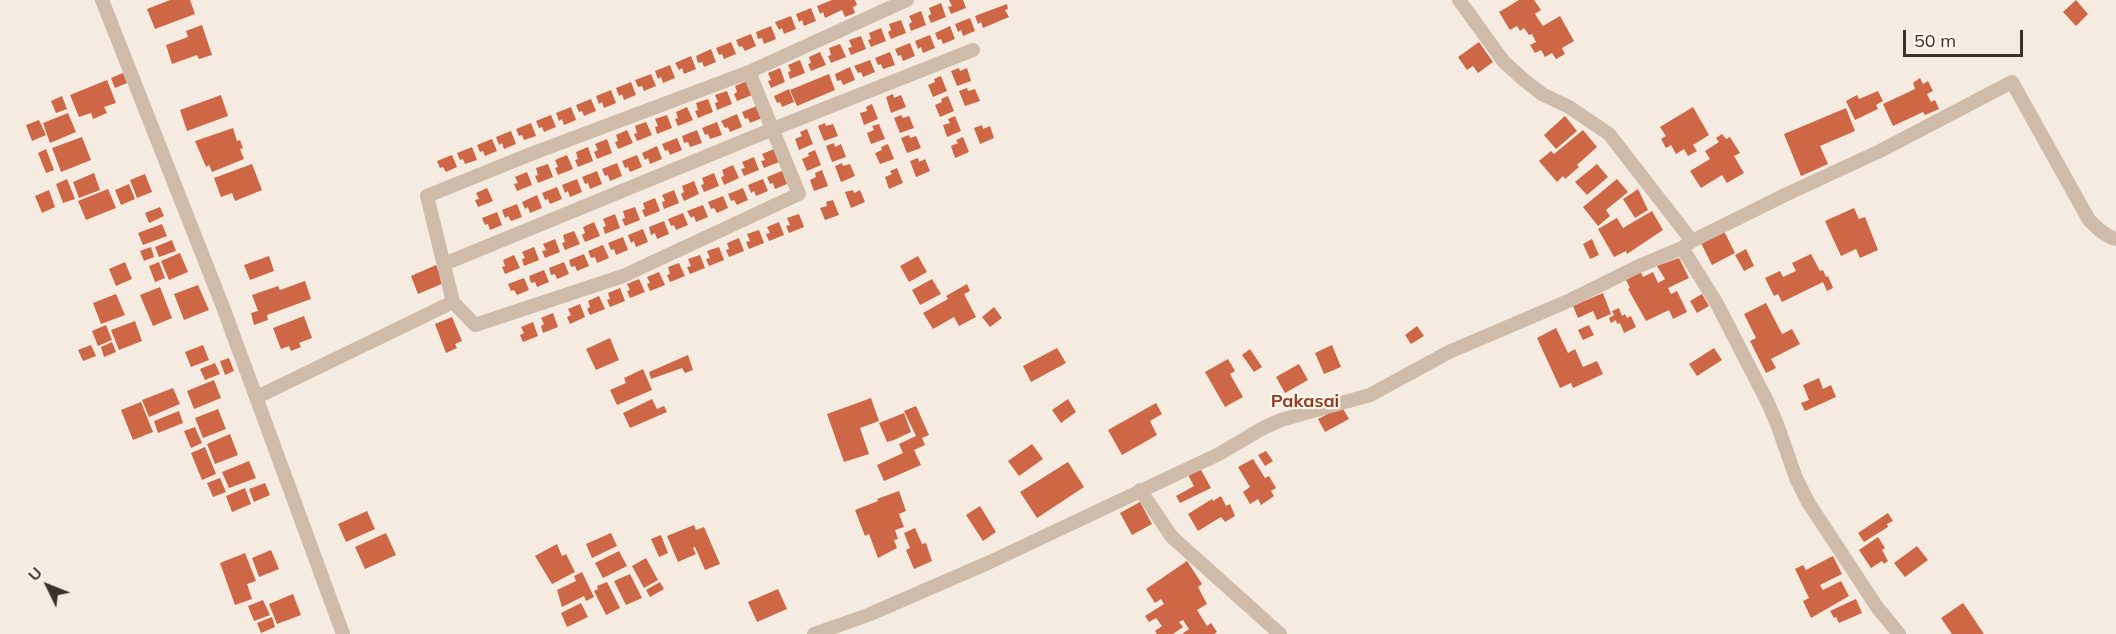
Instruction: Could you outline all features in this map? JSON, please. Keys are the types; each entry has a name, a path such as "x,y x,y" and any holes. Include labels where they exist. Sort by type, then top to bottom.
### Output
{"street":[{"path":"102,0 257,397 343,634"},
{"path":"749,72 799,194 623,276 475,325 453,302 427,196 542,149 749,72 907,0"},
{"path":"1459,0 1504,62 1524,80 1542,94 1569,107 1610,134 1687,245 1767,401 1796,478 1808,502 1877,607 1899,634"},
{"path":"444,264 973,50"},
{"path":"814,634 912,597 990,562 1219,453 1281,420 1370,395 1449,352 1566,302 1687,245 1786,194 1880,151 2012,82 2089,220 2097,229 2110,238 2116,239"},
{"path":"257,397 453,302"},
{"path":"1140,490 1172,537 1280,634"}],"building":[{"path":"170,0 190,0 195,14 155,29 147,9"},
{"path":"832,0 855,0 857,5 853,7 855,13 845,17 842,10 825,18 823,12 820,14 817,6"},
{"path":"949,0 963,0 966,8 951,14 948,7 952,6"},
{"path":"1519,0 1534,0 1541,10 1535,14 1543,26 1560,16 1574,41 1562,48 1565,54 1556,59 1552,53 1545,57 1541,50 1535,53 1530,45 1536,42 1532,34 1529,35 1524,28 1520,31 1517,26 1510,30 1499,12"},
{"path":"2076,0 2088,14 2076,26 2063,12"},
{"path":"941,3 946,17 931,23 928,16 931,14 929,8"},
{"path":"1007,4 1008,9 1005,10 1009,17 983,28 981,22 978,24 975,16"},
{"path":"811,8 816,21 804,26 802,20 799,22 796,14"},
{"path":"921,11 926,25 911,31 909,24 912,22 909,16"},
{"path":"791,16 796,29 784,34 782,28 779,30 775,22"},
{"path":"970,18 975,31 963,36 961,30 958,32 955,24"},
{"path":"901,20 906,33 891,39 888,32 891,30 889,24"},
{"path":"202,25 212,55 199,59 197,55 172,64 166,45 188,37 186,31"},
{"path":"771,26 776,39 764,44 762,38 758,39 756,32"},
{"path":"950,26 955,39 943,44 935,33"},
{"path":"881,28 886,41 871,47 868,40 871,39 869,33"},
{"path":"751,34 756,46 745,51 742,46 739,47 736,40"},
{"path":"930,35 935,48 923,53 921,47 918,49 915,41"},
{"path":"861,36 866,49 851,55 848,48 852,47 849,40"},
{"path":"731,42 736,54 724,59 716,48"},
{"path":"1479,42 1493,62 1478,73 1473,66 1467,70 1458,57"},
{"path":"910,43 915,56 903,61 895,49"},
{"path":"840,44 846,57 831,63 828,56 831,55 829,48"},
{"path":"711,49 716,62 704,67 702,62 698,63 696,56"},
{"path":"820,52 826,65 811,71 808,64 811,63 809,57"},
{"path":"890,52 895,65 883,69 875,58"},
{"path":"691,56 696,69 684,74 682,68 679,70 675,63"},
{"path":"800,60 805,73 790,79 788,72 791,71 788,65"},
{"path":"870,60 875,72 863,77 854,66"},
{"path":"670,65 675,78 663,83 661,77 658,79 655,71"},
{"path":"850,67 855,80 843,85 841,80 837,81 835,74"},
{"path":"780,68 785,82 771,88 768,73"},
{"path":"959,68 960,71 967,68 971,81 957,86 951,71"},
{"path":"123,73 127,83 115,88 111,78"},
{"path":"651,74 656,86 644,91 642,86 638,87 635,80"},
{"path":"829,74 835,90 797,106 790,90"},
{"path":"941,76 947,91 933,97 928,85"},
{"path":"1920,78 1923,84 1928,81 1933,91 1927,94 1931,102 1935,100 1939,109 1925,115 1923,112 1893,126 1883,104 1915,89 1913,83"},
{"path":"107,80 116,103 104,107 107,113 93,119 91,113 79,117 70,95"},
{"path":"747,81 752,95 737,101 734,94 737,92 735,86"},
{"path":"631,82 636,95 624,100 622,94 619,96 616,88"},
{"path":"967,88 968,91 975,89 980,101 965,106 959,91"},
{"path":"789,89 794,102 782,107 774,96"},
{"path":"611,90 616,103 604,108 602,102 599,104 596,96"},
{"path":"727,91 732,104 717,110 715,103 718,102 715,95"},
{"path":"1878,91 1883,101 1876,105 1878,109 1855,120 1846,101 1857,95 1859,99"},
{"path":"893,94 894,98 901,95 906,107 891,113 886,97"},
{"path":"221,95 228,116 187,131 180,110"},
{"path":"62,96 67,109 56,113 51,101"},
{"path":"948,96 954,111 940,117 935,105"},
{"path":"591,99 596,111 584,116 576,105"},
{"path":"708,99 713,112 698,118 695,111 698,110 696,103"},
{"path":"872,104 878,119 864,125 860,113 867,111 866,107"},
{"path":"757,106 762,118 750,123 742,112"},
{"path":"571,107 576,120 564,125 562,119 559,121 556,113"},
{"path":"687,107 693,120 678,126 675,119 678,118 676,112"},
{"path":"1693,107 1709,135 1693,145 1697,151 1688,156 1684,149 1676,154 1671,145 1666,148 1661,139 1666,136 1660,127"},
{"path":"1846,108 1855,131 1820,146 1828,164 1801,176 1784,134"},
{"path":"68,113 76,132 50,143 43,123"},
{"path":"737,114 742,127 730,132 721,121"},
{"path":"551,115 556,127 544,132 536,121"},
{"path":"667,115 672,128 657,134 655,127 658,126 655,119"},
{"path":"901,115 903,118 909,116 914,128 900,133 894,118"},
{"path":"955,116 961,131 947,137 943,125 950,123 948,119"},
{"path":"1565,116 1577,131 1556,149 1544,135"},
{"path":"39,120 46,135 32,141 26,125"},
{"path":"646,122 652,135 637,141 634,134 637,133 635,126"},
{"path":"717,122 722,135 710,139 702,128"},
{"path":"531,123 536,136 524,140 516,129"},
{"path":"825,123 826,126 833,124 838,136 824,141 818,126"},
{"path":"879,124 885,139 871,144 867,133 874,130 872,126"},
{"path":"982,125 983,129 990,126 994,138 980,144 974,128"},
{"path":"233,128 237,141 240,140 243,148 240,149 244,159 212,172 209,165 206,167 195,141"},
{"path":"807,129 813,144 799,150 795,139 802,136 800,132"},
{"path":"627,130 633,143 618,149 615,142 618,141 616,135"},
{"path":"697,130 702,143 690,147 688,142 684,143 682,136"},
{"path":"1583,130 1597,147 1577,165 1579,167 1565,179 1563,176 1557,182 1539,161 1551,151 1554,154"},
{"path":"511,131 516,144 504,149 502,143 499,145 496,137"},
{"path":"1722,134 1726,139 1730,137 1740,153 1734,156 1744,173 1727,183 1722,175 1701,188 1690,171 1710,159 1705,151 1719,142 1716,138"},
{"path":"909,135 910,138 916,136 921,148 907,153 901,138"},
{"path":"82,137 91,160 61,172 52,148"},
{"path":"963,137 969,152 955,158 951,146"},
{"path":"677,138 682,150 670,155 662,144"},
{"path":"492,139 497,151 485,156 477,145"},
{"path":"607,139 612,153 597,159 594,152 598,150 595,144"},
{"path":"834,143 835,147 841,144 846,157 832,162 826,146"},
{"path":"888,144 894,159 880,164 875,153"},
{"path":"657,146 662,159 650,164 648,158 645,160 642,153"},
{"path":"472,147 477,160 465,164 457,153"},
{"path":"588,147 593,161 578,167 575,160 578,159 576,152"},
{"path":"46,149 54,170 46,173 38,153"},
{"path":"774,149 779,162 764,168 761,161 765,160 762,154"},
{"path":"815,150 821,165 807,171 802,159"},
{"path":"452,155 457,167 446,172 443,167 440,168 437,161"},
{"path":"567,155 573,169 558,175 555,160"},
{"path":"637,155 642,167 630,172 622,161"},
{"path":"754,157 759,170 744,176 741,169 745,168 742,162"},
{"path":"918,158 919,162 925,159 930,171 916,177 910,161"},
{"path":"617,163 622,176 610,181 602,169"},
{"path":"842,163 843,166 850,164 855,176 841,182 835,166"},
{"path":"252,164 262,190 235,201 232,193 221,197 214,178"},
{"path":"548,164 553,177 538,183 535,176 538,175 536,168"},
{"path":"1597,164 1608,177 1587,195 1575,182"},
{"path":"733,165 739,178 724,185 721,177 724,176 722,170"},
{"path":"897,168 903,183 889,189 885,177"},
{"path":"822,170 828,186 814,191 810,180 816,177 815,173"},
{"path":"597,171 602,184 590,189 582,177"},
{"path":"782,171 787,184 775,189 767,177"},
{"path":"527,172 532,185 517,191 514,184 518,183 515,177"},
{"path":"94,173 100,190 79,198 73,182"},
{"path":"714,173 719,186 704,192 701,185 704,184 702,178"},
{"path":"145,174 152,192 137,198 130,180"},
{"path":"67,179 75,199 63,203 56,184"},
{"path":"577,179 582,192 570,197 568,191 565,193 562,185"},
{"path":"763,179 768,191 756,196 754,191 751,193 748,185"},
{"path":"1617,179 1628,192 1606,210 1610,216 1598,226 1583,207"},
{"path":"694,181 699,194 684,201 681,194 684,192 682,186"},
{"path":"129,184 135,199 121,205 115,190"},
{"path":"557,187 562,199 550,204 542,193"},
{"path":"487,188 493,201 478,207 475,200 479,199 476,193"},
{"path":"743,188 748,200 737,205 734,200 731,201 728,194"},
{"path":"108,189 116,208 86,220 78,201"},
{"path":"1638,189 1648,210 1635,218 1623,199"},
{"path":"49,190 55,207 42,213 35,196"},
{"path":"674,190 679,203 664,209 662,202 665,201 662,195"},
{"path":"853,190 854,193 860,190 865,202 851,208 845,192"},
{"path":"537,195 542,208 530,213 528,207 525,209 522,202"},
{"path":"723,196 728,208 717,213 714,208 711,209 708,202"},
{"path":"655,198 660,211 645,217 642,210 645,209 643,203"},
{"path":"833,200 839,215 825,220 820,208 827,206 826,202"},
{"path":"517,204 522,217 511,221 508,216 505,218 502,210"},
{"path":"703,205 708,217 696,222 694,216 691,218 687,211"},
{"path":"160,207 164,216 149,223 145,213"},
{"path":"635,207 640,220 625,226 622,219 625,218 623,211"},
{"path":"1854,208 1859,219 1865,217 1878,250 1860,258 1856,249 1841,256 1825,221"},
{"path":"1652,211 1663,230 1627,254 1626,251 1614,257 1598,229 1617,218 1623,228"},
{"path":"497,212 502,225 490,230 482,218"},
{"path":"683,213 688,225 676,230 668,219"},
{"path":"615,214 620,228 605,234 603,227 606,226 603,219"},
{"path":"799,214 804,227 789,233 786,226 790,225 787,218"},
{"path":"664,221 669,234 657,239 655,233 651,235 649,227"},
{"path":"594,222 600,236 585,242 582,235 585,233 583,227"},
{"path":"779,222 784,235 769,241 766,234 770,233 767,227"},
{"path":"162,224 167,236 143,245 138,233"},
{"path":"643,229 648,242 636,247 634,241 631,243 628,235"},
{"path":"1723,229 1735,253 1712,265 1700,241"},
{"path":"759,230 764,243 749,249 746,242 750,241 747,234"},
{"path":"574,231 580,244 565,250 562,243 565,242 563,235"},
{"path":"623,237 628,250 616,255 608,243"},
{"path":"739,238 744,251 729,257 726,250 729,249 727,243"},
{"path":"555,239 560,252 545,258 542,251 546,250 543,244"},
{"path":"1592,239 1599,255 1590,259 1583,244"},
{"path":"172,240 176,251 159,257 155,247"},
{"path":"603,245 609,258 597,263 595,257 591,258 588,251"},
{"path":"151,247 154,257 144,261 140,251"},
{"path":"534,247 539,260 524,266 522,259 525,258 522,252"},
{"path":"719,247 724,260 709,266 706,259 710,258 707,251"},
{"path":"1746,249 1754,266 1744,271 1735,255"},
{"path":"180,253 188,272 169,280 161,261"},
{"path":"584,254 589,266 577,271 575,266 571,267 569,260"},
{"path":"1811,254 1820,271 1823,270 1826,277 1828,276 1833,288 1827,291 1823,282 1782,302 1778,294 1774,296 1765,278 1780,271 1783,277 1796,271 1792,263"},
{"path":"514,255 520,268 505,274 502,267 505,266 503,260"},
{"path":"700,255 705,268 690,274 687,267 691,266 688,259"},
{"path":"269,256 274,271 250,280 244,265"},
{"path":"918,256 927,272 909,282 900,266"},
{"path":"1679,258 1689,278 1668,288 1671,294 1677,291 1687,312 1673,319 1669,310 1646,321 1628,289 1630,288 1624,276 1640,270 1643,277 1653,272 1658,283 1665,279 1657,266"},
{"path":"125,262 132,279 116,286 109,269"},
{"path":"159,262 165,278 155,282 149,266"},
{"path":"564,262 569,274 557,279 555,274 551,275 549,268"},
{"path":"679,263 685,276 670,282 667,275 670,274 668,267"},
{"path":"436,265 444,283 418,294 411,276"},
{"path":"544,270 549,282 537,287 535,282 531,283 529,276"},
{"path":"659,272 665,285 650,291 647,277"},
{"path":"524,278 529,290 517,295 514,290 511,291 508,284"},
{"path":"639,279 645,292 630,298 627,284"},
{"path":"932,279 941,294 920,305 912,290"},
{"path":"305,281 311,299 267,315 268,320 254,325 251,313 258,311 252,295 278,286 280,290"},
{"path":"967,284 970,291 964,294 976,317 959,326 954,317 933,329 923,313 948,299 946,296"},
{"path":"198,285 209,310 184,320 174,294"},
{"path":"160,287 172,318 153,326 140,295"},
{"path":"620,288 625,301 610,307 607,300 610,299 608,293"},
{"path":"1603,293 1611,314 1597,320 1593,311 1578,318 1573,306"},
{"path":"116,294 125,315 101,324 93,303"},
{"path":"1702,294 1709,306 1697,313 1690,301"},
{"path":"599,296 605,309 590,315 587,309 590,307 588,301"},
{"path":"1766,303 1782,334 1792,329 1800,344 1771,359 1776,368 1766,373 1750,341 1756,338 1744,314"},
{"path":"580,304 585,317 570,324 567,317 571,315 568,309"},
{"path":"994,307 1002,318 990,327 982,317"},
{"path":"1619,308 1622,316 1625,314 1627,318 1631,316 1636,327 1624,333 1620,323 1617,324 1616,320 1611,323 1609,318 1614,315 1612,311"},
{"path":"553,313 558,327 543,333 541,326 544,324 541,318"},
{"path":"304,316 312,338 299,343 301,347 291,351 289,346 281,349 273,328"},
{"path":"452,317 462,341 455,344 457,348 446,353 435,324"},
{"path":"135,321 142,341 119,350 111,330"},
{"path":"533,322 538,336 523,342 520,335 524,333 521,327"},
{"path":"106,325 112,340 98,346 92,331"},
{"path":"1589,325 1594,335 1583,340 1578,330"},
{"path":"1417,326 1424,336 1411,344 1405,335"},
{"path":"1556,328 1568,353 1575,349 1583,367 1597,361 1603,374 1573,388 1571,383 1560,388 1537,338"},
{"path":"610,338 619,360 596,370 586,349"},
{"path":"112,342 116,352 104,357 101,347"},
{"path":"91,345 96,356 83,361 78,350"},
{"path":"203,345 209,360 191,367 185,352"},
{"path":"1332,345 1341,367 1324,374 1315,353"},
{"path":"1057,348 1066,363 1031,382 1023,366"},
{"path":"1714,348 1722,360 1697,376 1689,364"},
{"path":"1250,349 1262,367 1254,372 1242,355"},
{"path":"688,355 693,370 685,373 682,368 651,379 649,372"},
{"path":"229,358 234,371 225,375 220,361"},
{"path":"1228,359 1235,371 1230,374 1243,397 1225,407 1205,372"},
{"path":"215,363 220,374 205,380 200,369"},
{"path":"1299,364 1308,380 1285,393 1276,377"},
{"path":"643,369 652,390 617,405 610,390 626,383 624,378"},
{"path":"1819,378 1823,389 1831,385 1836,397 1805,411 1801,403 1809,400 1803,385"},
{"path":"214,380 221,398 194,409 187,391"},
{"path":"173,388 180,404 149,417 142,400"},
{"path":"871,398 879,421 860,428 869,454 844,462 827,414"},
{"path":"652,399 657,409 664,406 667,412 630,428 623,413"},
{"path":"1068,399 1076,412 1061,423 1052,410"},
{"path":"141,402 153,432 133,440 121,410"},
{"path":"1156,403 1162,414 1150,421 1157,435 1122,455 1108,430"},
{"path":"916,406 929,435 922,438 925,445 914,450 921,465 884,481 877,465 903,453 899,444 916,436 904,411"},
{"path":"1342,407 1349,419 1325,432 1318,419 1326,415 1324,412"},
{"path":"218,409 226,429 203,438 195,418"},
{"path":"179,411 183,423 158,433 154,421"},
{"path":"904,413 911,432 887,442 879,423"},
{"path":"195,427 202,443 191,448 184,431"},
{"path":"230,434 238,455 215,464 207,444"},
{"path":"1032,444 1043,459 1019,476 1008,461"},
{"path":"205,447 216,474 202,480 191,453"},
{"path":"1266,451 1273,461 1265,466 1258,455"},
{"path":"1253,459 1265,478 1269,476 1276,488 1271,491 1274,496 1261,505 1258,499 1250,504 1243,492 1250,487 1238,467"},
{"path":"249,461 256,478 229,488 222,472"},
{"path":"1068,462 1084,487 1037,518 1020,492"},
{"path":"1200,468 1211,488 1180,503 1176,496 1194,486 1188,475"},
{"path":"220,478 226,492 213,497 207,483"},
{"path":"265,483 270,495 254,502 249,489"},
{"path":"245,488 251,504 232,512 226,496"},
{"path":"899,491 906,511 899,514 904,527 895,530 898,539 894,540 897,548 878,558 869,534 865,536 855,510"},
{"path":"1221,496 1226,506 1230,504 1235,516 1225,522 1221,517 1198,531 1188,514"},
{"path":"1140,502 1152,524 1132,535 1120,513"},
{"path":"980,506 996,532 983,541 966,515"},
{"path":"367,511 375,529 346,542 338,524"},
{"path":"1888,513 1893,521 1887,524 1888,527 1864,542 1858,533"},
{"path":"694,525 696,530 704,527 720,564 705,570 695,547 693,548 696,554 678,562 667,536"},
{"path":"915,528 922,544 926,543 932,561 914,569 906,550 910,548 904,533"},
{"path":"386,533 396,555 365,569 355,547"},
{"path":"611,533 617,546 592,558 586,544"},
{"path":"661,535 668,553 659,557 651,539"},
{"path":"1878,537 1885,548 1882,550 1888,561 1884,564 1882,561 1871,568 1859,550"},
{"path":"557,544 562,556 566,554 575,572 552,584 535,556"},
{"path":"1917,546 1928,560 1905,577 1894,563"},
{"path":"271,550 279,569 259,577 252,558"},
{"path":"619,551 627,566 603,578 595,563"},
{"path":"245,553 256,581 247,584 252,599 235,605 220,563"},
{"path":"1833,556 1842,574 1820,585 1823,590 1841,581 1849,596 1811,618 1803,601 1809,598 1795,569 1803,565 1806,570"},
{"path":"646,558 658,580 644,588 632,566"},
{"path":"1187,561 1202,584 1198,587 1207,604 1197,610 1207,626 1211,623 1217,632 1214,634 1182,634 1189,629 1183,620 1179,622 1183,627 1173,634 1157,634 1155,631 1162,626 1156,618 1149,622 1145,616 1164,604 1161,599 1155,603 1146,589"},
{"path":"582,572 594,597 586,601 584,596 562,607 557,590 576,581 574,576"},
{"path":"630,574 642,598 626,605 614,581"},
{"path":"607,582 620,608 606,615 594,591 598,589 597,586"},
{"path":"660,582 664,589 650,597 646,590"},
{"path":"778,589 787,609 757,622 748,602"},
{"path":"293,594 301,615 277,624 269,604"},
{"path":"1856,599 1862,613 1839,623 1830,611"},
{"path":"263,600 270,615 254,621 248,606"},
{"path":"581,603 588,617 567,627 561,613"},
{"path":"1963,603 1984,634 1952,634 1941,618"},
{"path":"272,617 275,627 261,633 257,623"}],"district":[{"name":"Pakasai","path":"1305,402"}]}
